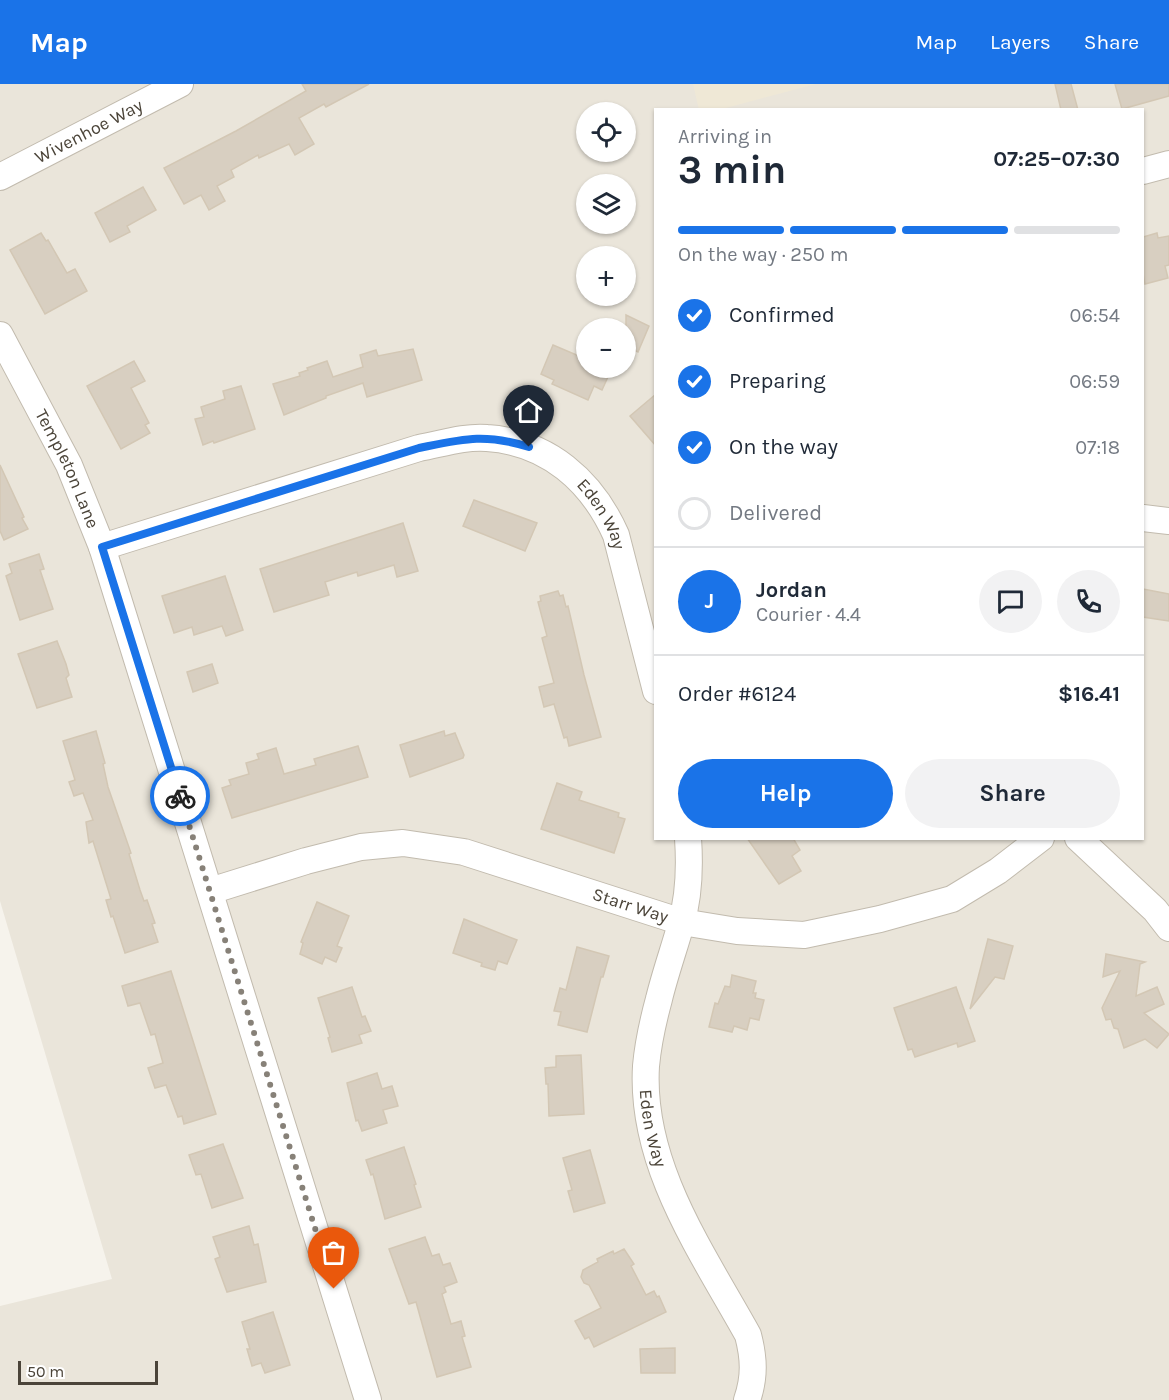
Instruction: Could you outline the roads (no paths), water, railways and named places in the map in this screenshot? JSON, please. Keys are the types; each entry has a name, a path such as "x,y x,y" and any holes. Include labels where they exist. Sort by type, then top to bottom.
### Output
{"street":[{"name":"Wivenhoe Way","path":"0,177 180,84"},
{"path":"1144,171 1169,164"},
{"name":"Templeton Lane","path":"0,335 69,465 102,547 368,1400"},
{"name":"Eden Way","path":"102,547 419,448 485,437 510,441 552,458 579,479 606,513 616,535 654,683"},
{"path":"1144,518 1169,521"},
{"name":"Eden Way","path":"688,840 688,879 682,922 659,998 648,1050 646,1068 648,1111 654,1146 670,1193 748,1335 754,1371 747,1400"},
{"name":"Starr Way","path":"210,891 306,861 361,847 403,843 464,852 682,922 737,931 804,935 880,919 952,899 998,871 1038,840"},
{"path":"1080,840 1155,910 1169,928"}]}
